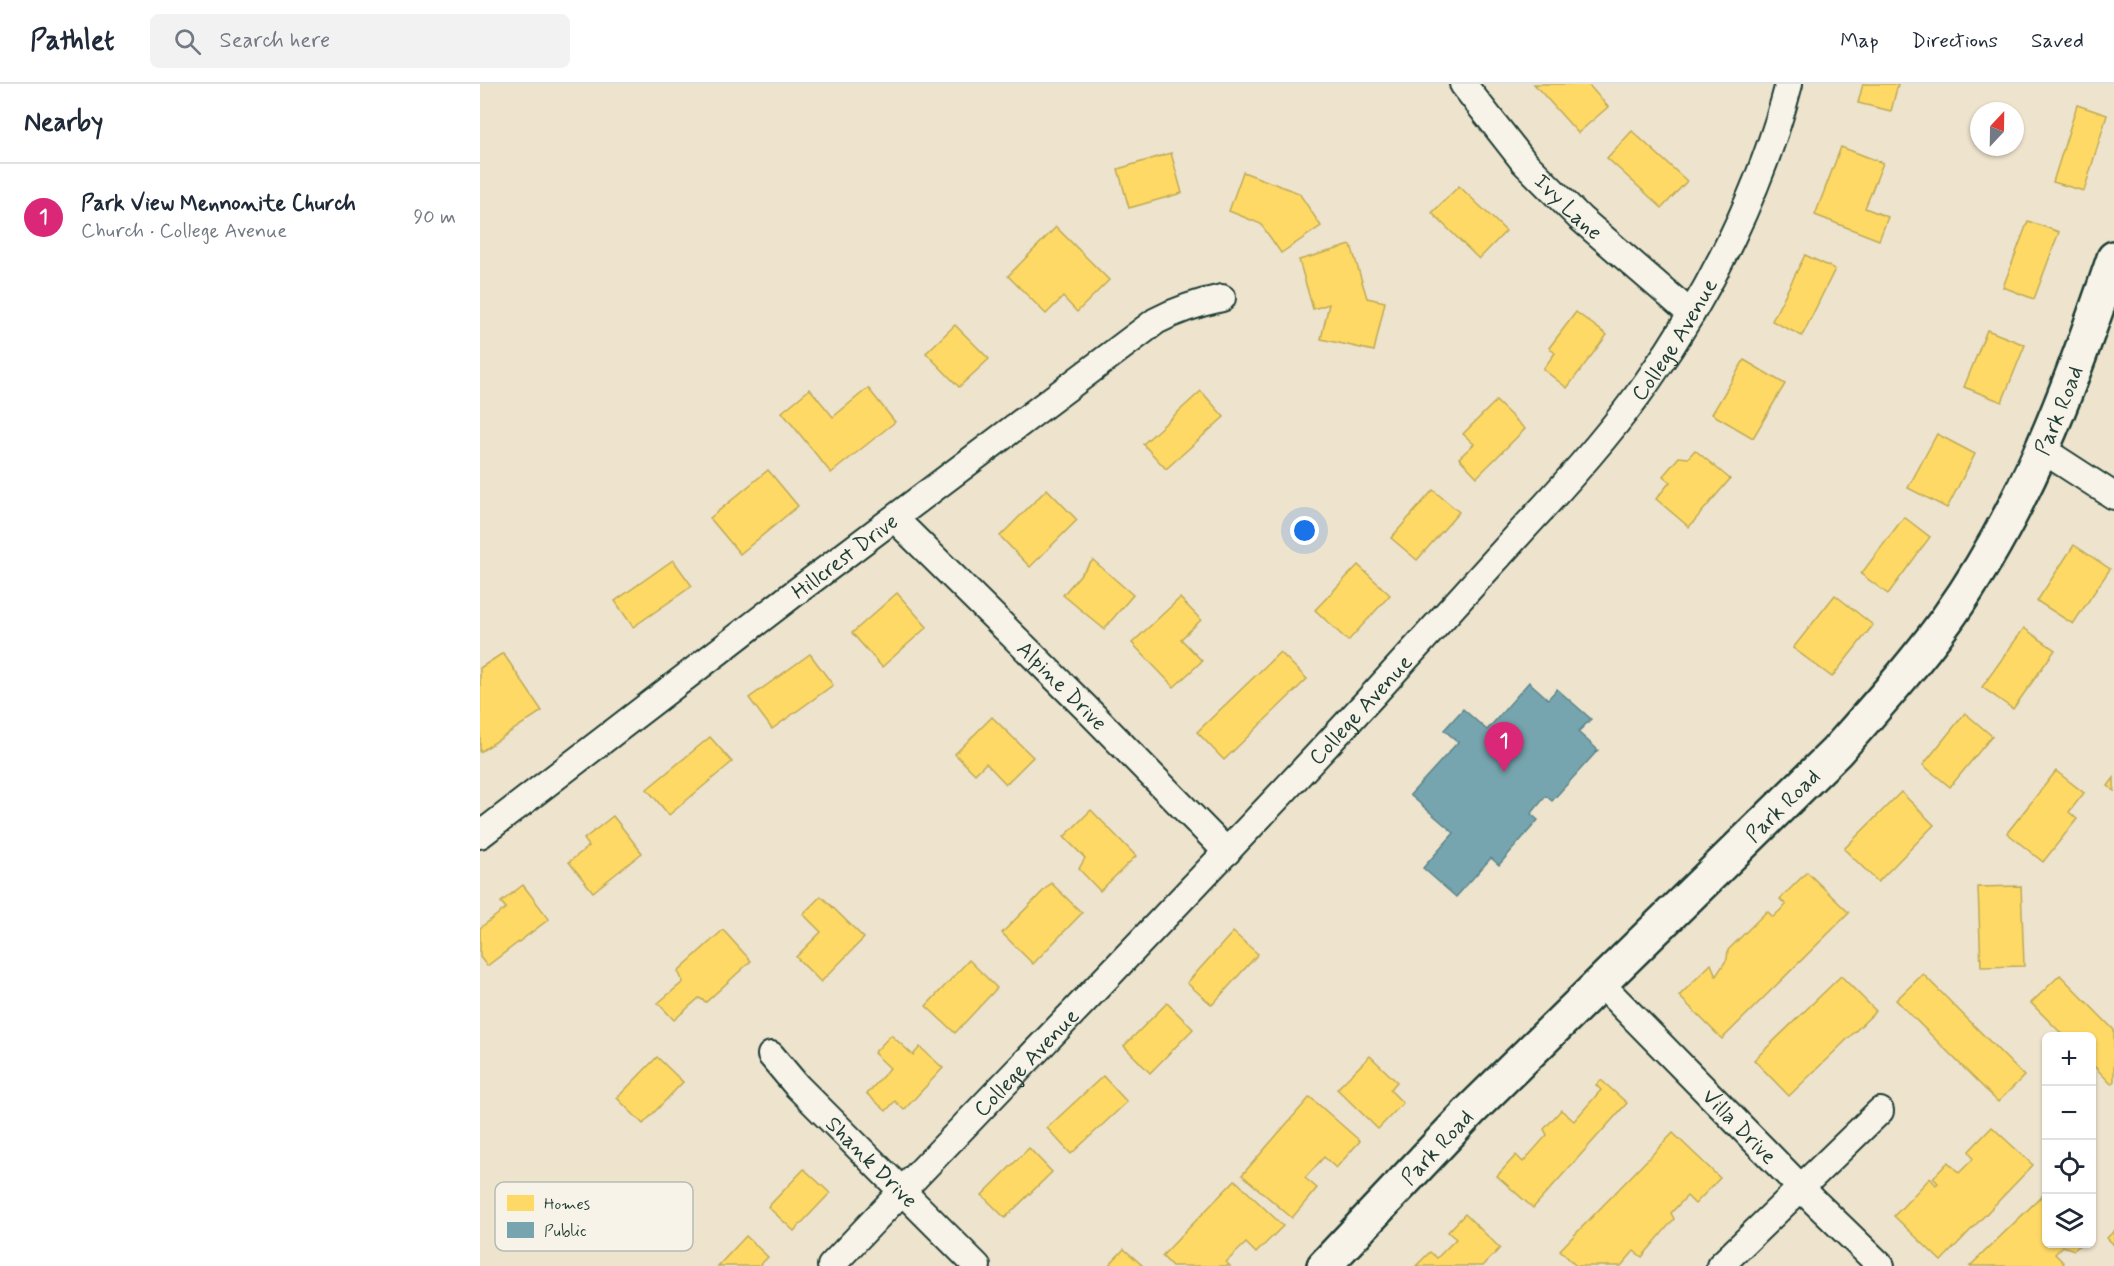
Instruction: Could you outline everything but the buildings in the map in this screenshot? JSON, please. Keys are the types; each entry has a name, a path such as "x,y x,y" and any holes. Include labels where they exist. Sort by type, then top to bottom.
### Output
{"street":[{"name":"Ivy Lane","path":"1463,84 1524,162 1580,218 1691,314"},
{"name":"College Avenue","path":"831,1266 1303,772 1558,491 1641,391 1691,314 1737,225 1772,139 1789,84"},
{"name":"Park Road","path":"1324,1266 1471,1110 1836,752 1885,697 1948,617 2028,483 2083,351 2114,258"},
{"name":"Hillcrest Drive","path":"480,835 796,592 1156,321 1174,312 1222,298"},
{"path":"2043,450 2114,496"},
{"name":"Alpine Drive","path":"895,519 1085,707 1227,852"},
{"name":"Villa Drive","path":"1600,983 1801,1188 1881,1266"},
{"name":"Shank Drive","path":"771,1055 797,1086 977,1266"},
{"path":"1720,1266 1880,1111"}],"place":[{"name":"Park View Mennonite Church","path":"1504,772"}]}
